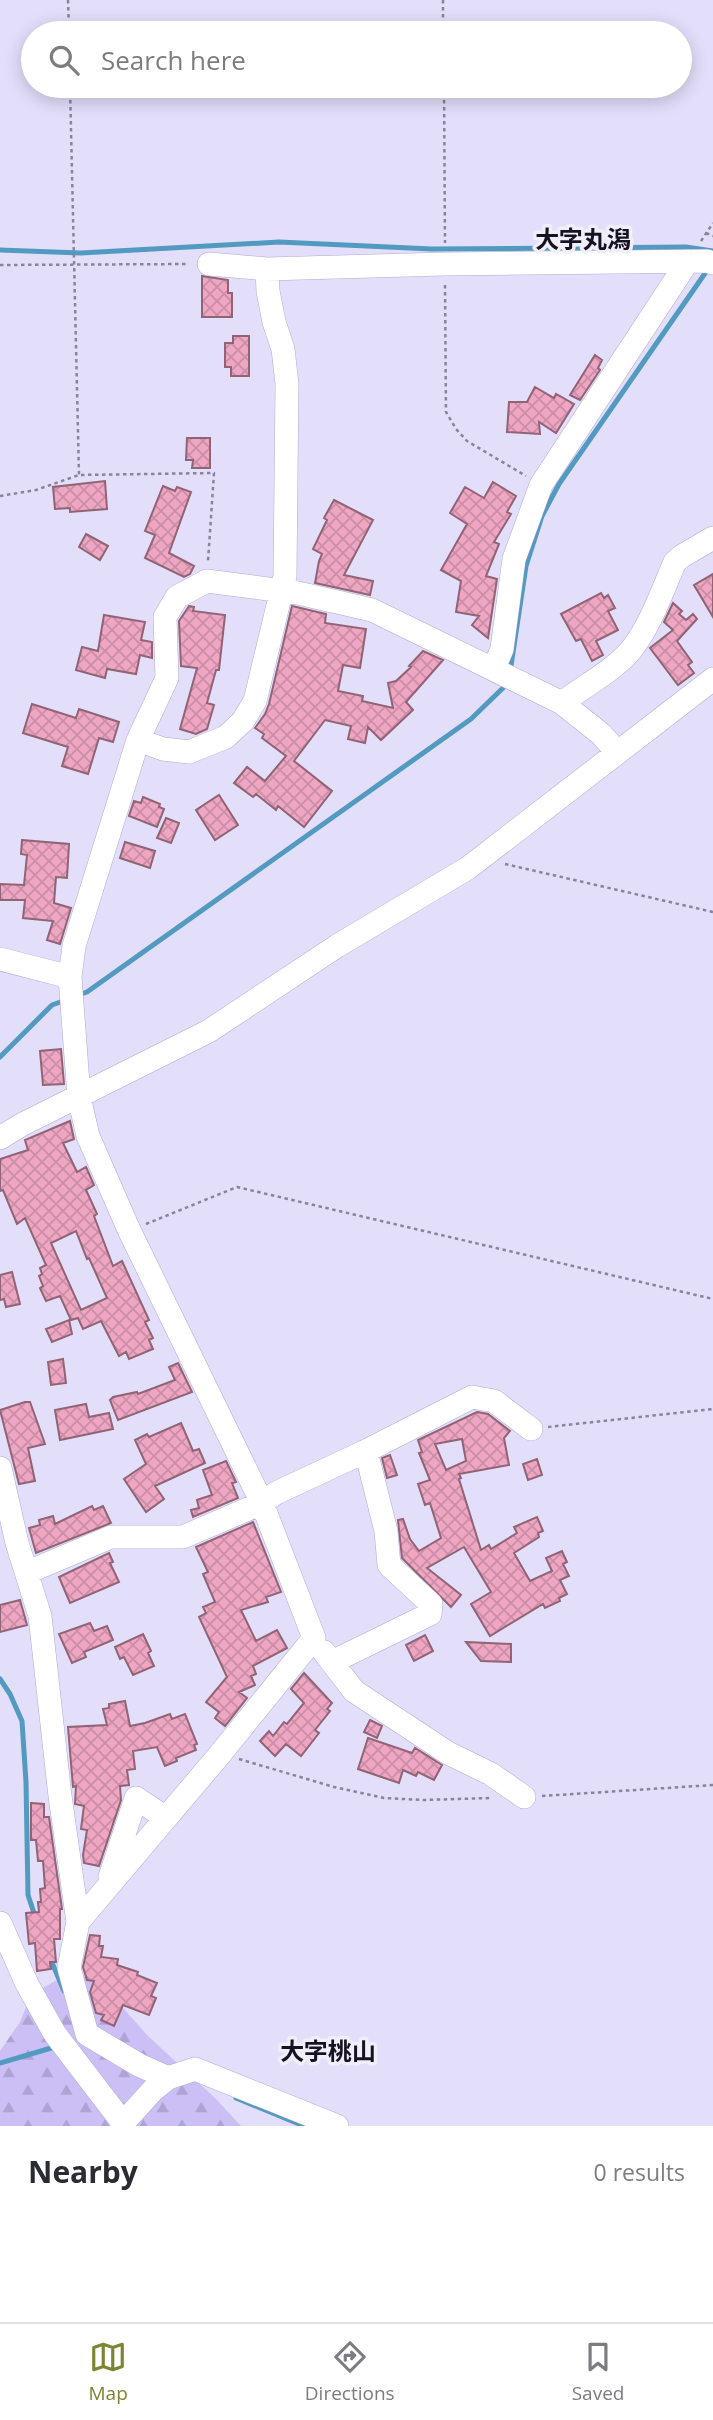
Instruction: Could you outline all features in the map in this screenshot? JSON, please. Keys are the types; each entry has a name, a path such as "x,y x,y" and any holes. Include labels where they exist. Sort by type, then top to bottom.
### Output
{"street":[{"path":"494,668 502,649 514,559 541,485 688,261"},
{"path":"209,264 267,269 444,264 713,263"},
{"path":"138,740 163,749 189,752 226,737 243,721 255,701 285,576 286,384 283,349 274,322 267,269"},
{"path":"562,703 630,651 639,638 675,562 713,538"},
{"path":"524,1797 491,1774 448,1753 354,1690 314,1638 262,1503 130,1230 88,1136 79,1097 70,977 74,946 138,740 167,678 165,617 177,597 207,581 280,593 298,593 372,610 562,703 601,734 617,752"},
{"path":"0,1138 209,1031 337,946 481,858 713,679"},
{"path":"0,959 70,977"},
{"path":"28,1572 111,1537 183,1537 262,1503 276,1493 472,1397 494,1401 531,1429"},
{"path":"332,1662 430,1614 431,1604 389,1565 386,1531 366,1451"},
{"path":"0,1468 17,1543 40,1615 60,1796 78,1922 69,1968 88,2034 138,2065 168,2078"},
{"path":"78,1922 314,1638"},
{"path":"107,1888 136,1798 166,1818"},
{"path":"0,1923 27,1984 55,2034 124,2125 153,2090 168,2078 195,2069 337,2126"},
{"path":"71,2054 88,2034"}],"path":[{"path":"68,0 69,21"},
{"path":"443,0 443,21"},
{"path":"70,98 79,475"},
{"path":"444,98 446,412 467,441 541,485"},
{"path":"706,233 713,236"},
{"path":"0,265 73,261 209,264"},
{"path":"0,496 36,490 79,475 214,473 207,581"},
{"path":"481,858 713,912"},
{"path":"130,1230 237,1187 713,1299"},
{"path":"531,1429 713,1409"},
{"path":"221,1753 384,1798 424,1800 524,1797 713,1785"}],"green space":[{"path":"82,1975 107,1990 147,2035 241,2126 0,2126 0,2051 20,2022 31,1995 55,1981"}],"building":[{"path":"202,276 228,280 228,293 232,293 232,317 202,317"},
{"path":"233,336 249,336 249,376 231,376 231,367 225,367 225,343 233,343"},
{"path":"595,355 602,360 598,368 600,370 580,400 570,395"},
{"path":"535,387 554,398 556,394 574,404 556,433 539,422 540,434 507,432 509,402 527,402"},
{"path":"187,438 210,438 210,468 192,468 193,460 186,460"},
{"path":"105,481 107,509 70,512 70,508 55,509 53,487"},
{"path":"493,482 516,496 507,512 511,514 494,542 499,544 486,576 497,579 488,638 472,625 479,616 456,612 461,581 441,570 467,524 450,513 465,487 484,498"},
{"path":"163,486 175,491 177,487 191,492 169,553 194,566 190,574 184,577 145,558 155,535 145,531"},
{"path":"334,500 373,520 344,575 373,581 370,595 315,583 322,554 313,549 327,520 324,518"},
{"path":"86,534 108,546 100,560 79,547"},
{"path":"713,574 713,617 694,585"},
{"path":"601,593 604,598 608,595 615,608 608,611 618,630 596,641 603,655 592,661 581,639 576,641 561,614"},
{"path":"673,603 682,611 679,614 686,620 693,614 697,619 677,641 692,662 688,665 694,673 678,685 650,648 673,630 664,622"},
{"path":"189,606 194,607 193,611 225,615 219,670 216,670 207,703 214,705 207,729 196,734 180,729 197,668 181,666 179,621"},
{"path":"292,606 326,614 325,623 366,629 360,668 343,665 338,691 363,696 362,701 393,708 388,683 396,681 423,651 443,660 406,702 413,710 381,740 368,727 365,743 348,739 351,726 325,720 294,761 332,791 304,827 278,806 276,810 256,794 253,797 234,783 247,767 265,781 286,756 262,738 264,734 255,728 269,704"},
{"path":"104,615 145,622 141,640 152,642 152,658 140,655 136,674 107,669 105,678 76,670 82,647 98,651"},
{"path":"32,704 76,718 79,709 119,722 113,742 99,738 88,774 62,766 68,747 23,733"},
{"path":"219,795 238,825 215,840 196,810"},
{"path":"143,797 160,804 159,807 164,809 157,827 129,816 134,801 141,803"},
{"path":"166,818 179,823 171,843 157,838"},
{"path":"22,840 69,844 67,878 56,877 54,903 71,908 60,944 47,940 53,921 23,918 25,900 0,900 0,884 24,885 27,855 21,854"},
{"path":"125,842 155,851 150,868 120,858"},
{"path":"61,1049 64,1084 43,1085 40,1051"},
{"path":"70,1121 74,1139 63,1143 77,1172 86,1167 94,1185 86,1190 97,1214 94,1216 113,1266 122,1261 149,1320 145,1322 153,1338 149,1340 153,1349 129,1359 126,1352 119,1356 101,1321 83,1329 78,1318 71,1320 60,1296 46,1301 40,1288 43,1286 39,1276 42,1274 40,1268 46,1265 25,1218 17,1224 3,1190 0,1191 0,1159 28,1150 25,1140","holes":["76,1231 87,1259 89,1258 107,1298 81,1310 51,1243"]},
{"path":"12,1272 20,1304 6,1307 4,1299 0,1300 0,1275"},
{"path":"69,1320 72,1334 52,1342 46,1329"},
{"path":"63,1359 66,1383 51,1385 48,1362"},
{"path":"178,1363 192,1392 118,1420 110,1400 113,1397 137,1392 138,1394 175,1380 169,1367"},
{"path":"30,1402 45,1444 28,1448 35,1481 19,1484 0,1410"},
{"path":"86,1404 89,1417 109,1413 113,1429 60,1440 55,1410"},
{"path":"477,1412 488,1414 510,1431 504,1438 509,1465 459,1474 459,1479 481,1550 489,1545 491,1549 517,1533 514,1527 537,1517 543,1531 538,1533 539,1537 514,1553 530,1581 552,1571 546,1558 562,1551 567,1562 563,1564 569,1576 560,1580 567,1594 559,1598 560,1601 545,1608 543,1604 490,1636 471,1604 491,1592 464,1547 427,1568 461,1595 451,1607 402,1558 398,1520 403,1519 410,1539 419,1551 441,1538 430,1503 425,1505 418,1484 430,1480 419,1453 422,1452 418,1440","holes":["462,1439 466,1461 446,1470 435,1444"]},
{"path":"181,1423 193,1451 199,1449 205,1463 155,1486 164,1499 146,1512 124,1479 146,1464 135,1440"},
{"path":"390,1455 397,1475 387,1478 382,1458"},
{"path":"537,1459 542,1475 528,1480 523,1464"},
{"path":"226,1461 236,1482 232,1483 238,1498 193,1517 191,1510 199,1508 197,1500 212,1495 203,1470"},
{"path":"92,1506 94,1510 103,1506 111,1523 36,1553 29,1528 40,1525 39,1520 53,1516 55,1524"},
{"path":"253,1522 281,1592 266,1597 268,1602 241,1610 256,1641 277,1630 287,1648 253,1666 256,1674 251,1676 255,1685 239,1692 247,1698 225,1726 215,1718 219,1712 206,1702 227,1677 199,1617 206,1613 203,1607 215,1602 203,1574 208,1572 196,1547"},
{"path":"109,1553 113,1562 110,1563 119,1582 70,1603 59,1577"},
{"path":"20,1600 27,1625 0,1632 0,1605"},
{"path":"90,1623 94,1631 107,1626 113,1640 84,1652 86,1657 72,1663 59,1634"},
{"path":"143,1634 154,1666 133,1675 124,1657 120,1659 115,1647"},
{"path":"425,1635 433,1651 414,1661 406,1645"},
{"path":"466,1642 511,1644 511,1662 481,1661"},
{"path":"304,1673 332,1703 327,1709 330,1711 315,1730 319,1733 301,1756 286,1744 275,1756 260,1741 269,1731 273,1736 284,1722 287,1724 304,1703 291,1689"},
{"path":"125,1701 130,1726 170,1714 172,1719 185,1714 197,1744 194,1745 196,1750 165,1766 157,1747 133,1751 135,1769 127,1770 129,1785 120,1786 121,1800 99,1866 84,1863 87,1830 81,1829 84,1806 75,1804 76,1786 73,1787 68,1727 107,1725 103,1709 109,1708 109,1704"},
{"path":"370,1720 382,1726 377,1738 364,1732"},
{"path":"368,1738 412,1753 415,1748 442,1765 434,1780 418,1772 416,1776 403,1770 399,1783 358,1769"},
{"path":"31,1803 44,1804 44,1817 49,1817 62,1909 60,1939 54,1939 56,1962 50,1962 51,1969 37,1971 35,1943 29,1944 26,1913 39,1912 40,1889 45,1888 43,1861 38,1861 36,1840 31,1840"},
{"path":"90,1935 100,1936 99,1946 103,1946 101,1957 118,1959 117,1965 138,1972 137,1975 157,1983 151,1996 156,1998 149,2015 123,2005 114,2026 101,2020 104,2015 96,2013 90,1992 94,1981 87,1980 83,1967"}],"waterway":[{"path":"0,250 81,253 279,242 432,249 686,247 713,251"},
{"path":"511,666 526,566 542,516 559,484 708,269"},
{"path":"78,995 87,992 471,719 505,686"},
{"path":"0,1057 52,1005 66,1000"},
{"path":"0,1679 22,1721 28,1895 36,1919"},
{"path":"50,1958 64,1991"},
{"path":"0,2063 58,2046"},
{"path":"236,2098 304,2126"}],"district":[{"name":"大字丸潟","path":"583,238"},
{"name":"大字桃山","path":"328,2050"}]}
